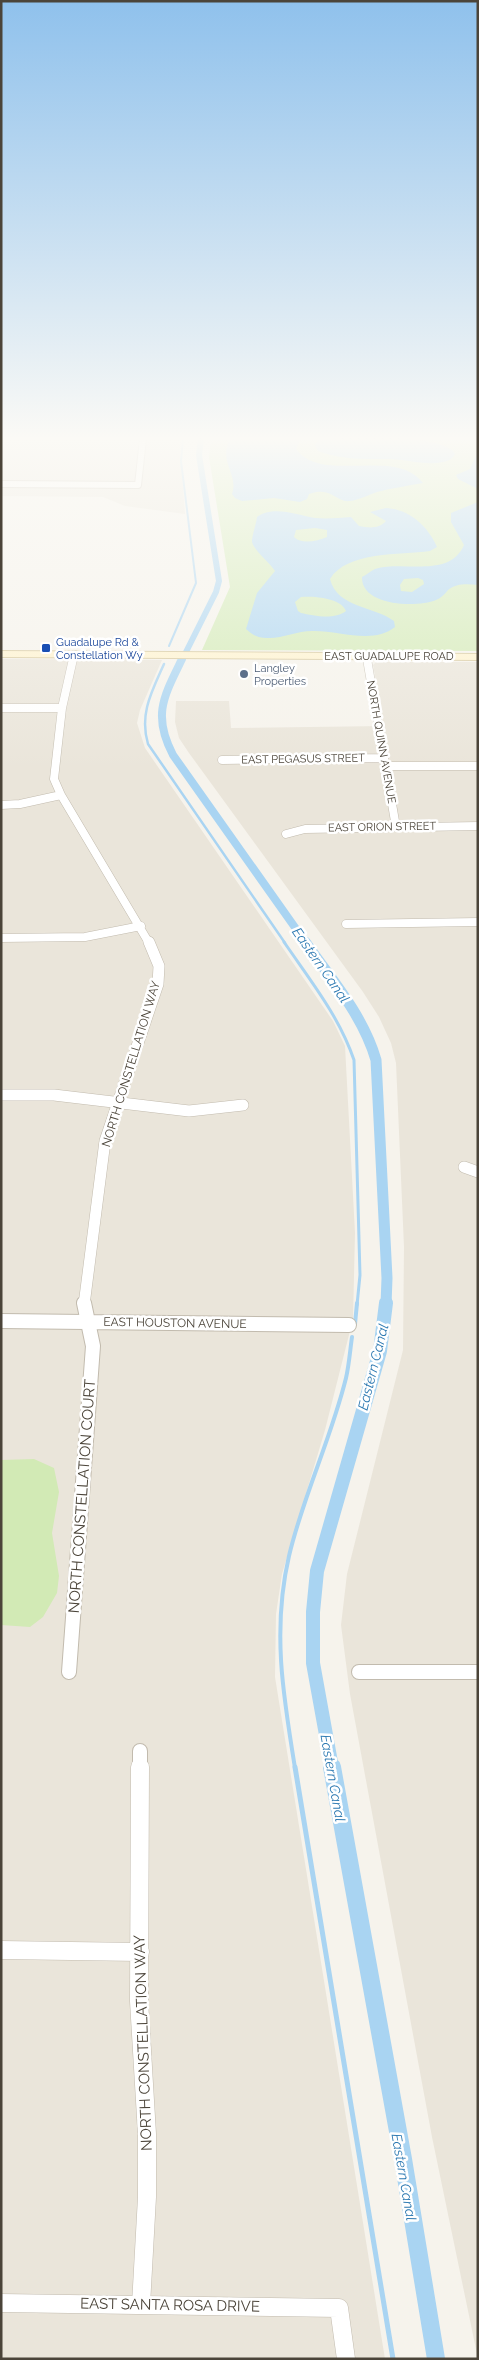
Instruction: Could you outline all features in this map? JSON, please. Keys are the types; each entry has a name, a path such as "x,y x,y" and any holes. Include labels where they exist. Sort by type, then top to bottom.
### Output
{"main road":[{"name":"EAST GUADALUPE ROAD","path":"1,654 478,657"}],"street":[{"name":"NORTH CONSTELLATION WAY","path":"74,654 62,708 54,779 61,795 141,926 159,966 158,984 105,1141 84,1307 86,1321"},
{"name":"NORTH QUINN AVENUE","path":"366,656 396,827"},
{"path":"1,708 62,708"},
{"name":"EAST PEGASUS STREET","path":"222,760 385,762 478,766"},
{"path":"1,804 20,804 61,795"},
{"name":"EAST ORION STREET","path":"286,834 304,829 478,826"},
{"path":"346,924 478,922"},
{"path":"1,938 85,937 141,926"},
{"path":"1,1094 54,1095 189,1111 243,1105"},
{"path":"464,1168 478,1172"},
{"name":"EAST HOUSTON AVENUE","path":"1,1321 349,1325"},
{"name":"NORTH CONSTELLATION COURT","path":"69,1672 93,1346 86,1321"},
{"path":"358,1672 478,1672"},
{"name":"NORTH CONSTELLATION WAY","path":"140,1751 139,2001 147,2134 147,2197 141,2305"},
{"path":"1,1950 140,1952"},
{"name":"EAST SANTA ROSA DRIVE","path":"1,2303 339,2308 346,2359"}],"shaded area":[{"path":"1,659 162,660 140,710 137,723 145,748 333,1021 345,1046 355,1233 353,1319 325,1430 282,1574 276,1614 275,1677 385,2359 1,2359"},
{"path":"376,662 478,662 478,2359 432,2137 350,1694 341,1625 347,1574 403,1350 404,1247 396,1063 391,1043 379,1017 363,992 189,753 179,738 175,722 176,701 229,701 231,728 384,726 373,665"}],"green space":[{"path":"224,549 478,549 478,651 202,650 230,587"},
{"path":"34,1459 54,1468 59,1492 52,1533 59,1576 57,1593 43,1617 30,1627 1,1625 1,1460"}],"water":[{"path":"257,549 433,549 361,559 349,563 338,570 330,579 334,589 340,596 394,621 395,627 386,632 366,636 312,631 272,638 258,637 246,629 257,593 275,571","holes":["301,597 313,597 339,603 346,611 336,616 318,616 298,611 295,602"]},
{"path":"461,549 478,549 478,585 458,585 448,590 436,600 416,604 404,604 380,599 370,594 364,587 362,577 375,569 437,565 448,562","holes":["418,578 423,580 424,584 412,592 401,591 400,585 404,579"]}],"waterway":[{"path":"169,646 196,583 192,549"},
{"name":"Eastern Canal","path":"182,660 216,592 219,581 214,549"},
{"name":"Eastern Canal","path":"182,659 170,684 163,706 163,728 173,755 306,943"},
{"path":"164,664 148,703 145,723 148,744 285,943"},
{"path":"284,942 332,1013 354,1060 360,1275 357,1305"},
{"name":"Eastern Canal","path":"305,942 355,1013 376,1060 387,1278 386,1305"},
{"path":"355,1324 357,1303"},
{"name":"Eastern Canal","path":"332,1768 313,1663 313,1612 317,1571 380,1351 386,1303"},
{"path":"295,1768 281,1662 280,1636 284,1583 289,1556 302,1511 340,1401 347,1373 352,1337"},
{"path":"295,1767 393,2359"},
{"name":"Eastern Canal","path":"332,1767 403,2159 436,2359"}],"place":[{"name":"Guadalupe Rd & Constellation Wy","path":"46,648"},
{"name":"Langley Properties","path":"244,674"}]}
